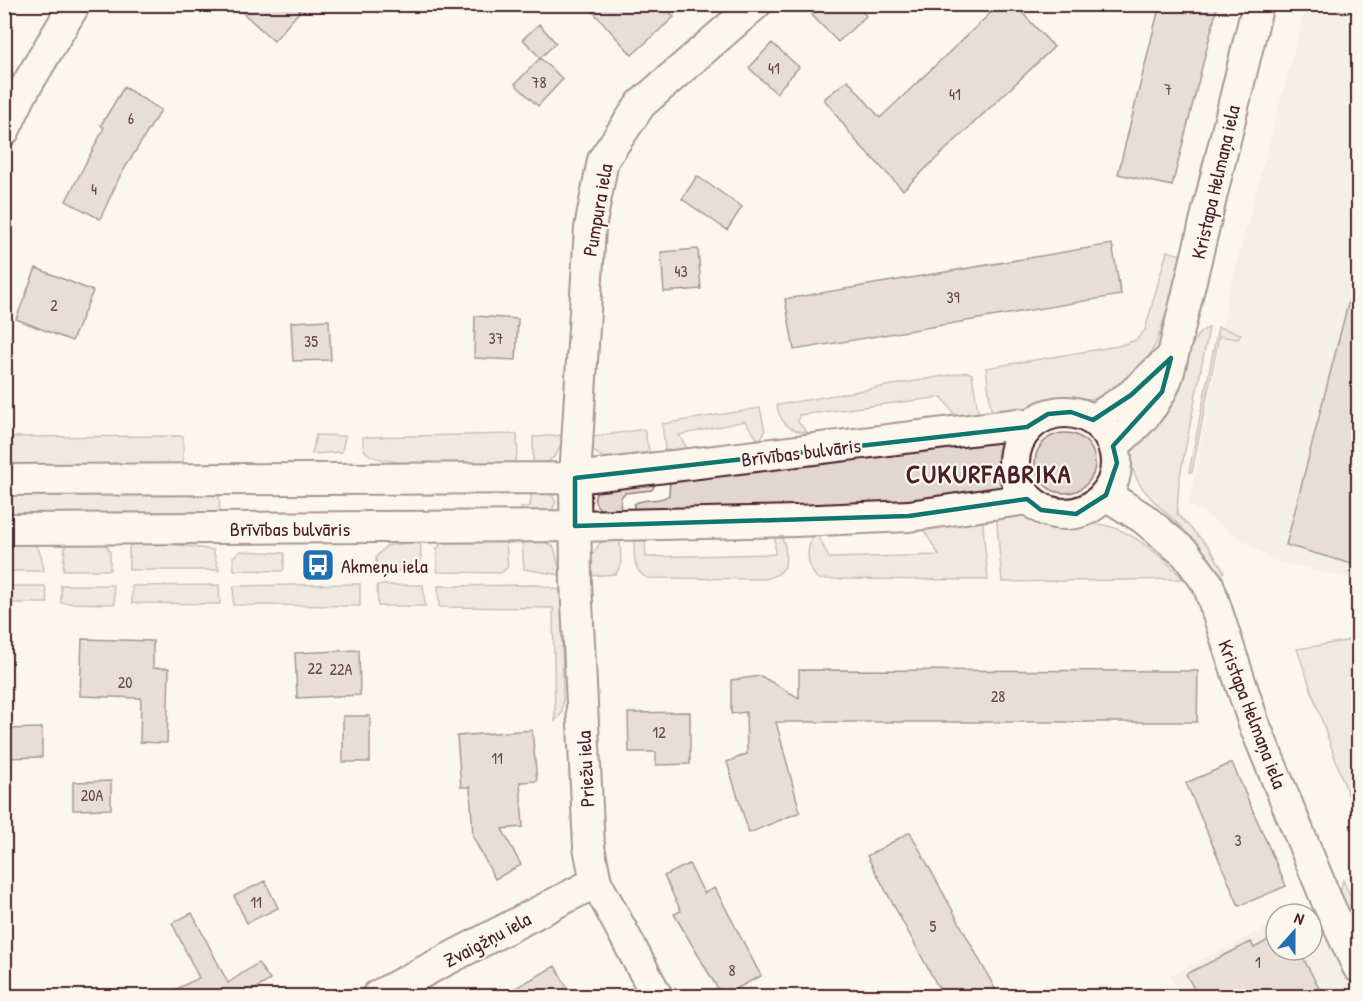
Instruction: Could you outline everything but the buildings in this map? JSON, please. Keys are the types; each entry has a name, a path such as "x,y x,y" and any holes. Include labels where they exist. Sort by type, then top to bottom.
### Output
{"street":[{"path":"4,131 22,93 75,4"},
{"name":"Pumpura iela","path":"574,478 590,228 603,160 641,104 756,4"},
{"name":"Kristapa Helmaņa iela","path":"1113,446 1148,413 1162,392 1181,331 1258,4"},
{"name":"Kristapa Helmaņa iela","path":"1093,420 1131,395 1172,358"},
{"name":"Brīvības bulvāris","path":"4,480 574,478 1019,424 1027,427 1048,414 1071,412 1093,420"},
{"path":"1027,427 1017,443 1012,463 1016,482 1027,499 1041,510 1058,515 1076,514 1093,507 1106,495 1114,480 1117,463 1113,446 1106,431 1093,420"},
{"path":"574,478 575,526"},
{"name":"Kristapa Helmaņa iela","path":"1106,495 1143,518 1186,554 1208,584 1254,724 1327,901 1359,967"},
{"name":"Brīvības bulvāris","path":"4,529 575,526 909,516 1027,499"},
{"name":"Priežu iela","path":"575,526 589,847 596,882 657,996"},
{"name":"Zvaigžņu iela","path":"377,996 596,882"}],"highlighted area":[{"path":"1171,358 1162,392 1113,446 1117,463 1106,495 1076,514 1041,510 1027,499 909,516 575,526 575,478 1027,427 1048,414 1071,412 1093,420 1131,395"}],"shaded area":[{"path":"1306,5 1358,5 1358,581 1272,560 1189,504 1228,295"},
{"path":"1167,251 1185,256 1156,344 1137,376 1101,399 1051,398 1023,411 992,417 986,368 1118,346 1136,340 1145,330"},
{"path":"1218,327 1241,334 1238,339 1219,336 1192,472 1189,472"},
{"path":"1209,328 1179,481 1177,514 1209,547 1224,571 1220,577 1194,541 1144,490 1132,467 1132,454 1140,433 1180,382 1197,336"},
{"path":"967,372 972,374 979,417 956,417 942,397 799,415 798,422 807,432 790,428 780,416 777,405"},
{"path":"760,408 765,431 759,441 745,421 679,435 691,455 666,458 662,424"},
{"path":"644,429 651,459 612,460 593,450 593,437"},
{"path":"1065,433 1082,438 1090,446 1095,463 1090,480 1082,488 1065,493 1048,488 1040,480 1035,463 1040,446 1048,438"},
{"path":"517,434 517,454 512,464 437,464 395,461 368,454 363,444 363,437"},
{"path":"316,435 345,436 342,452 312,454"},
{"path":"563,435 560,448 554,457 545,463 533,466 533,437"},
{"path":"183,436 183,468 5,467 5,437"},
{"path":"1004,437 1001,465 1005,493 903,502 634,510 634,504 638,502 661,499 669,495 670,479"},
{"path":"656,483 652,490 625,493 621,497 620,512 602,511 595,501 597,489"},
{"path":"544,490 551,493 556,502 550,514 520,515 521,508 530,506 532,491"},
{"path":"5,491 219,493 220,516 5,517"},
{"path":"1016,512 1054,528 1095,524 1119,530 1155,552 1183,579 1002,582 996,513"},
{"path":"982,516 988,580 818,579 809,563 809,546 813,535 817,533 829,558 939,555 923,529"},
{"path":"775,533 784,543 785,567 778,574 766,579 647,578 636,566 634,537 645,536 646,557 775,554"},
{"path":"620,538 621,563 616,574 588,576 587,562 601,542"},
{"path":"5,541 34,544 40,553 44,571 5,571"},
{"path":"71,541 106,544 110,552 110,570 63,570 65,548"},
{"path":"152,541 213,550 219,570 129,570 129,547 133,543"},
{"path":"443,541 506,542 508,567 501,573 437,572 437,549"},
{"path":"543,541 554,547 561,575 524,569 522,543"},
{"path":"416,542 421,546 420,571 377,571 376,557 386,546"},
{"path":"240,551 284,553 284,568 282,571 234,570 233,557"},
{"path":"360,584 360,606 233,605 234,586"},
{"path":"61,585 113,585 115,604 61,603"},
{"path":"219,585 220,604 132,603 132,586"},
{"path":"377,585 423,585 425,606 378,606"},
{"path":"538,585 561,590 563,698 562,713 555,721 553,608 439,607 438,586"},
{"path":"4,586 45,586 48,603 5,603"},
{"path":"1358,639 1358,816 1356,818 1297,649"},
{"path":"1343,880 1358,912 1358,930 1340,893"},
{"path":"1324,917 1358,984 1358,996 1182,996 1170,975 1264,929 1264,962 1324,962"}],"place":[{"name":"Akmeņu iela","path":"318,565"}],"district":[{"name":"CUKURFABRIKA","path":"989,473"}]}
